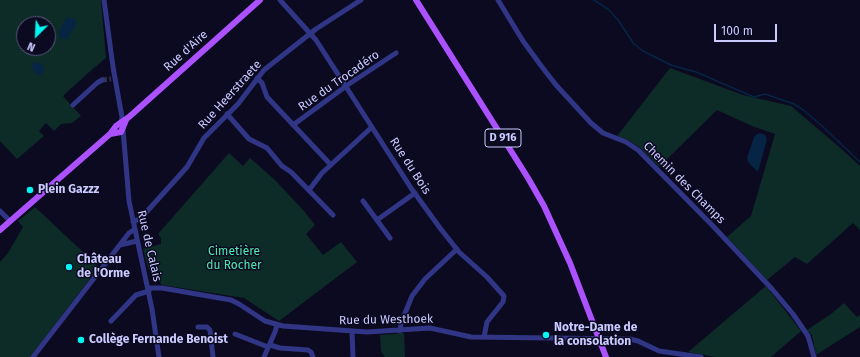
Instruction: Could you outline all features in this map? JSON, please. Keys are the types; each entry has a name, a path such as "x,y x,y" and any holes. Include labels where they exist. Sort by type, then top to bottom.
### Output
{"main road":[{"name":"Rue d'Aire","path":"0,230 121,125 260,0"},
{"name":"D 916","path":"418,2 540,199 568,259 606,357"}],"street":[{"name":"Rue de Calais","path":"104,0 113,78 123,140 128,197 154,319 159,357"},
{"name":"Rue du Bois","path":"280,0 317,42 415,193 457,249 487,277 504,297 504,301 487,322 484,330 484,337"},
{"name":"Rue Heerstraete","path":"133,222 141,218 187,167 204,138 240,101 268,66 310,33 340,12 361,0"},
{"name":"Chemin des Champs","path":"498,0 523,41 542,67 559,89 591,123 603,133 626,142 638,150 715,228 772,289 806,333 811,343 814,357"},
{"name":"Rue du Trocadéro","path":"293,125 396,53"},
{"path":"257,78 262,82 267,97 331,165"},
{"path":"73,105 96,83 102,80"},
{"path":"227,114 249,139 266,146 282,166 291,172 333,215"},
{"path":"309,190 321,175 372,127"},
{"path":"377,220 415,193"},
{"path":"363,201 390,238"},
{"path":"0,211 10,221"},
{"path":"33,357 119,245 129,233 135,229"},
{"path":"119,245 137,241"},
{"path":"400,331 401,323 412,296 425,279 457,249"},
{"name":"Rue du Westhoek","path":"148,289 159,287 231,300 263,320 277,325 352,332 400,331 430,328 464,336 599,338 632,340 659,351 701,357"},
{"path":"112,321 136,294 148,289"},
{"path":"264,357 277,325"},
{"path":"198,327 207,327 210,330 213,357"},
{"path":"352,332 354,357"},
{"path":"236,334 269,346 308,350 311,352 312,357"}],"green space":[{"path":"0,0 101,0 106,58 63,96 81,116 72,123 61,124 54,131 46,123 39,131 44,136 17,159 0,141"},
{"path":"670,68 743,95 791,106 838,146 860,166 860,230 853,223 807,264 795,257 767,280 727,237 751,216 775,134 752,126 717,110 659,167 639,147 628,140 617,136"},
{"name":"Cimetière du Rocher","path":"229,153 243,166 250,158 275,180 304,211 315,225 306,234 323,255 341,242 357,262 279,321 244,298 162,285 148,268 143,249 161,244 161,238 158,234"},
{"path":"35,207 99,267 30,357 0,357 0,262 8,253 23,227 18,221"},
{"path":"766,286 801,331 771,357 715,357 688,352"},
{"path":"844,303 857,317 860,315 860,327 816,355 812,335 807,330 831,314"},
{"path":"404,333 405,357 385,357 381,352 380,335"}],"water":[{"path":"67,17 76,20 76,24 68,37 66,39 62,39 60,38 59,32"},
{"path":"34,62 41,64 44,68 44,71 39,75 34,72 32,65"},
{"path":"760,133 765,135 767,139 758,172 748,162 747,158 754,137"}],"waterway":[{"path":"594,0 608,9 618,20 634,44 643,51 671,65 696,72 754,97 765,94 794,104 821,125 860,162"}],"tunnel":[{"path":"102,80 111,79"}],"place":[{"name":"Plein Gazzz","path":"30,190"},
{"name":"Château de l'Orme","path":"69,267"},
{"name":"Notre-Dame de la consolation","path":"546,335"},
{"name":"Collège Fernande Benoist","path":"81,340"}]}
